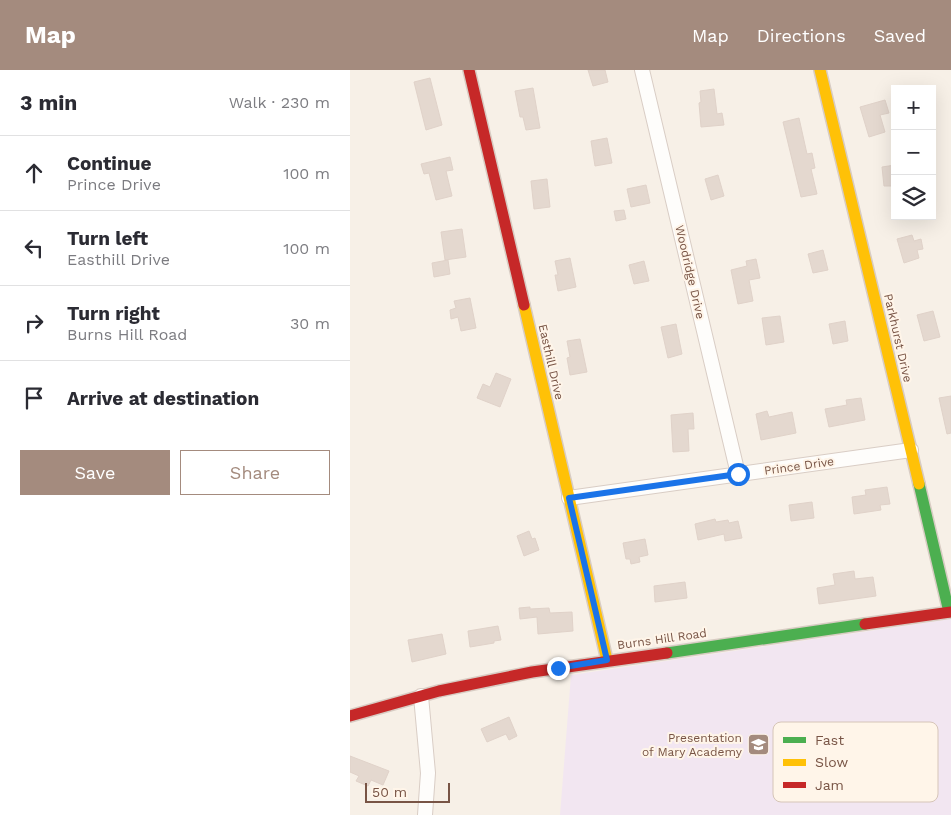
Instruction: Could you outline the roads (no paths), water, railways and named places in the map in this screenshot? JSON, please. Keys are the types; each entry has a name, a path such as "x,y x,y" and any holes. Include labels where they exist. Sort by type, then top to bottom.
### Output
{"street":[{"name":"Easthill Drive","path":"469,70 607,660"},
{"name":"Woodridge Drive","path":"642,70 738,474"},
{"name":"Parkhurst Drive","path":"820,70 950,612"},
{"name":"Prince Drive","path":"569,498 911,450"},
{"name":"Burns Hill Road","path":"350,716 421,696 506,676 950,612"},
{"path":"421,696 428,773 425,815"}],"place":[{"name":"Presentation of Mary Academy","path":"758,745"}]}
